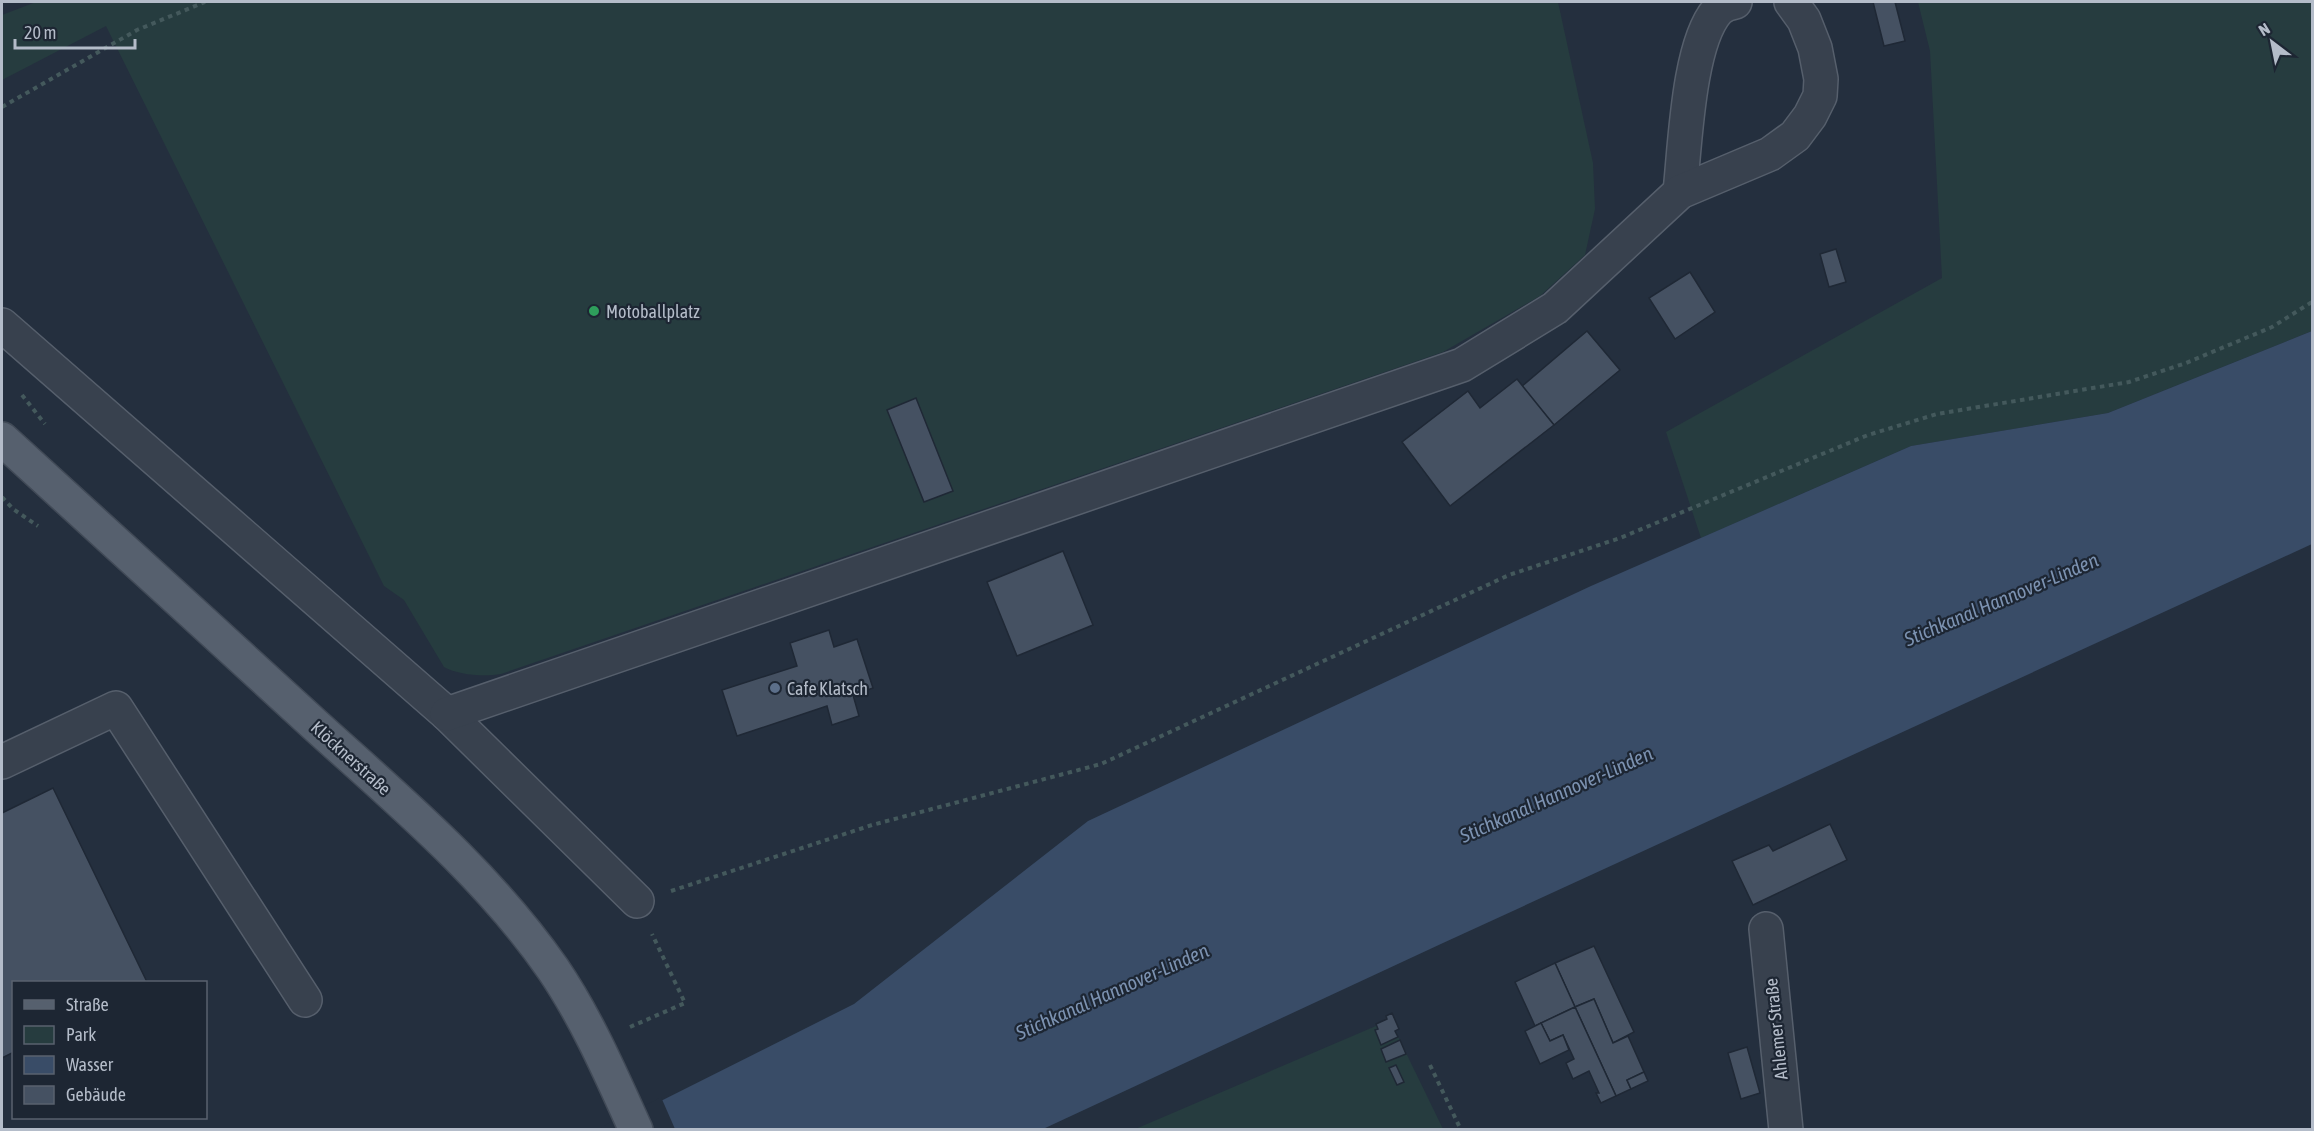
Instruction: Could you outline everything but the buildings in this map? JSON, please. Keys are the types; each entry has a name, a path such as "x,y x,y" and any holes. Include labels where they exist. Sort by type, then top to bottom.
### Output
{"main road":[{"name":"Klöcknerstraße","path":"2,439 422,822 512,914 553,969 597,1045 636,1130"}],"lane":[{"path":"1680,192 1693,74 1701,42 1718,10 1735,2"},
{"path":"447,714 1462,365 1555,308 1680,192 1770,154 1795,136 1810,116 1820,96 1821,79 1815,48 1804,20 1791,2"},
{"path":"2,325 447,714 637,902"},
{"path":"2,762 116,708 305,1000"},
{"name":"Ahlemer Straße","path":"1766,929 1786,1130"}],"path":[{"path":"2,107 137,30 205,2"},
{"path":"621,1032 685,1003 637,902 872,825 1101,764 1509,574 1620,537 1868,435 1937,414 2129,382 2186,363 2272,327 2313,302"},
{"path":"2,497 14,509 41,528"},
{"path":"1430,1065 1461,1130"}],"green space":[{"path":"36,2 1558,2 1593,163 1595,209 1585,255 1540,296 1443,352 501,674 471,675 444,667 404,600 384,586 106,26 2,80 2,15"},
{"path":"1918,2 2312,2 2312,331 2108,413 1911,446 1701,538 1666,432 1942,278 1930,51"},
{"path":"1390,1020 1443,1129 1133,1130"}],"water":[{"name":"Stichkanal Hannover-Linden","path":"2312,331 2312,544 1043,1129 603,1130 854,1004 1088,821 1591,586 1911,446 2108,413"}],"pier":[{"path":"661,1097 675,1129 601,1130 602,1127"}],"place":[{"name":"Motoballplatz","path":"594,311"},
{"name":"Cafe Klatsch","path":"775,688"}]}
